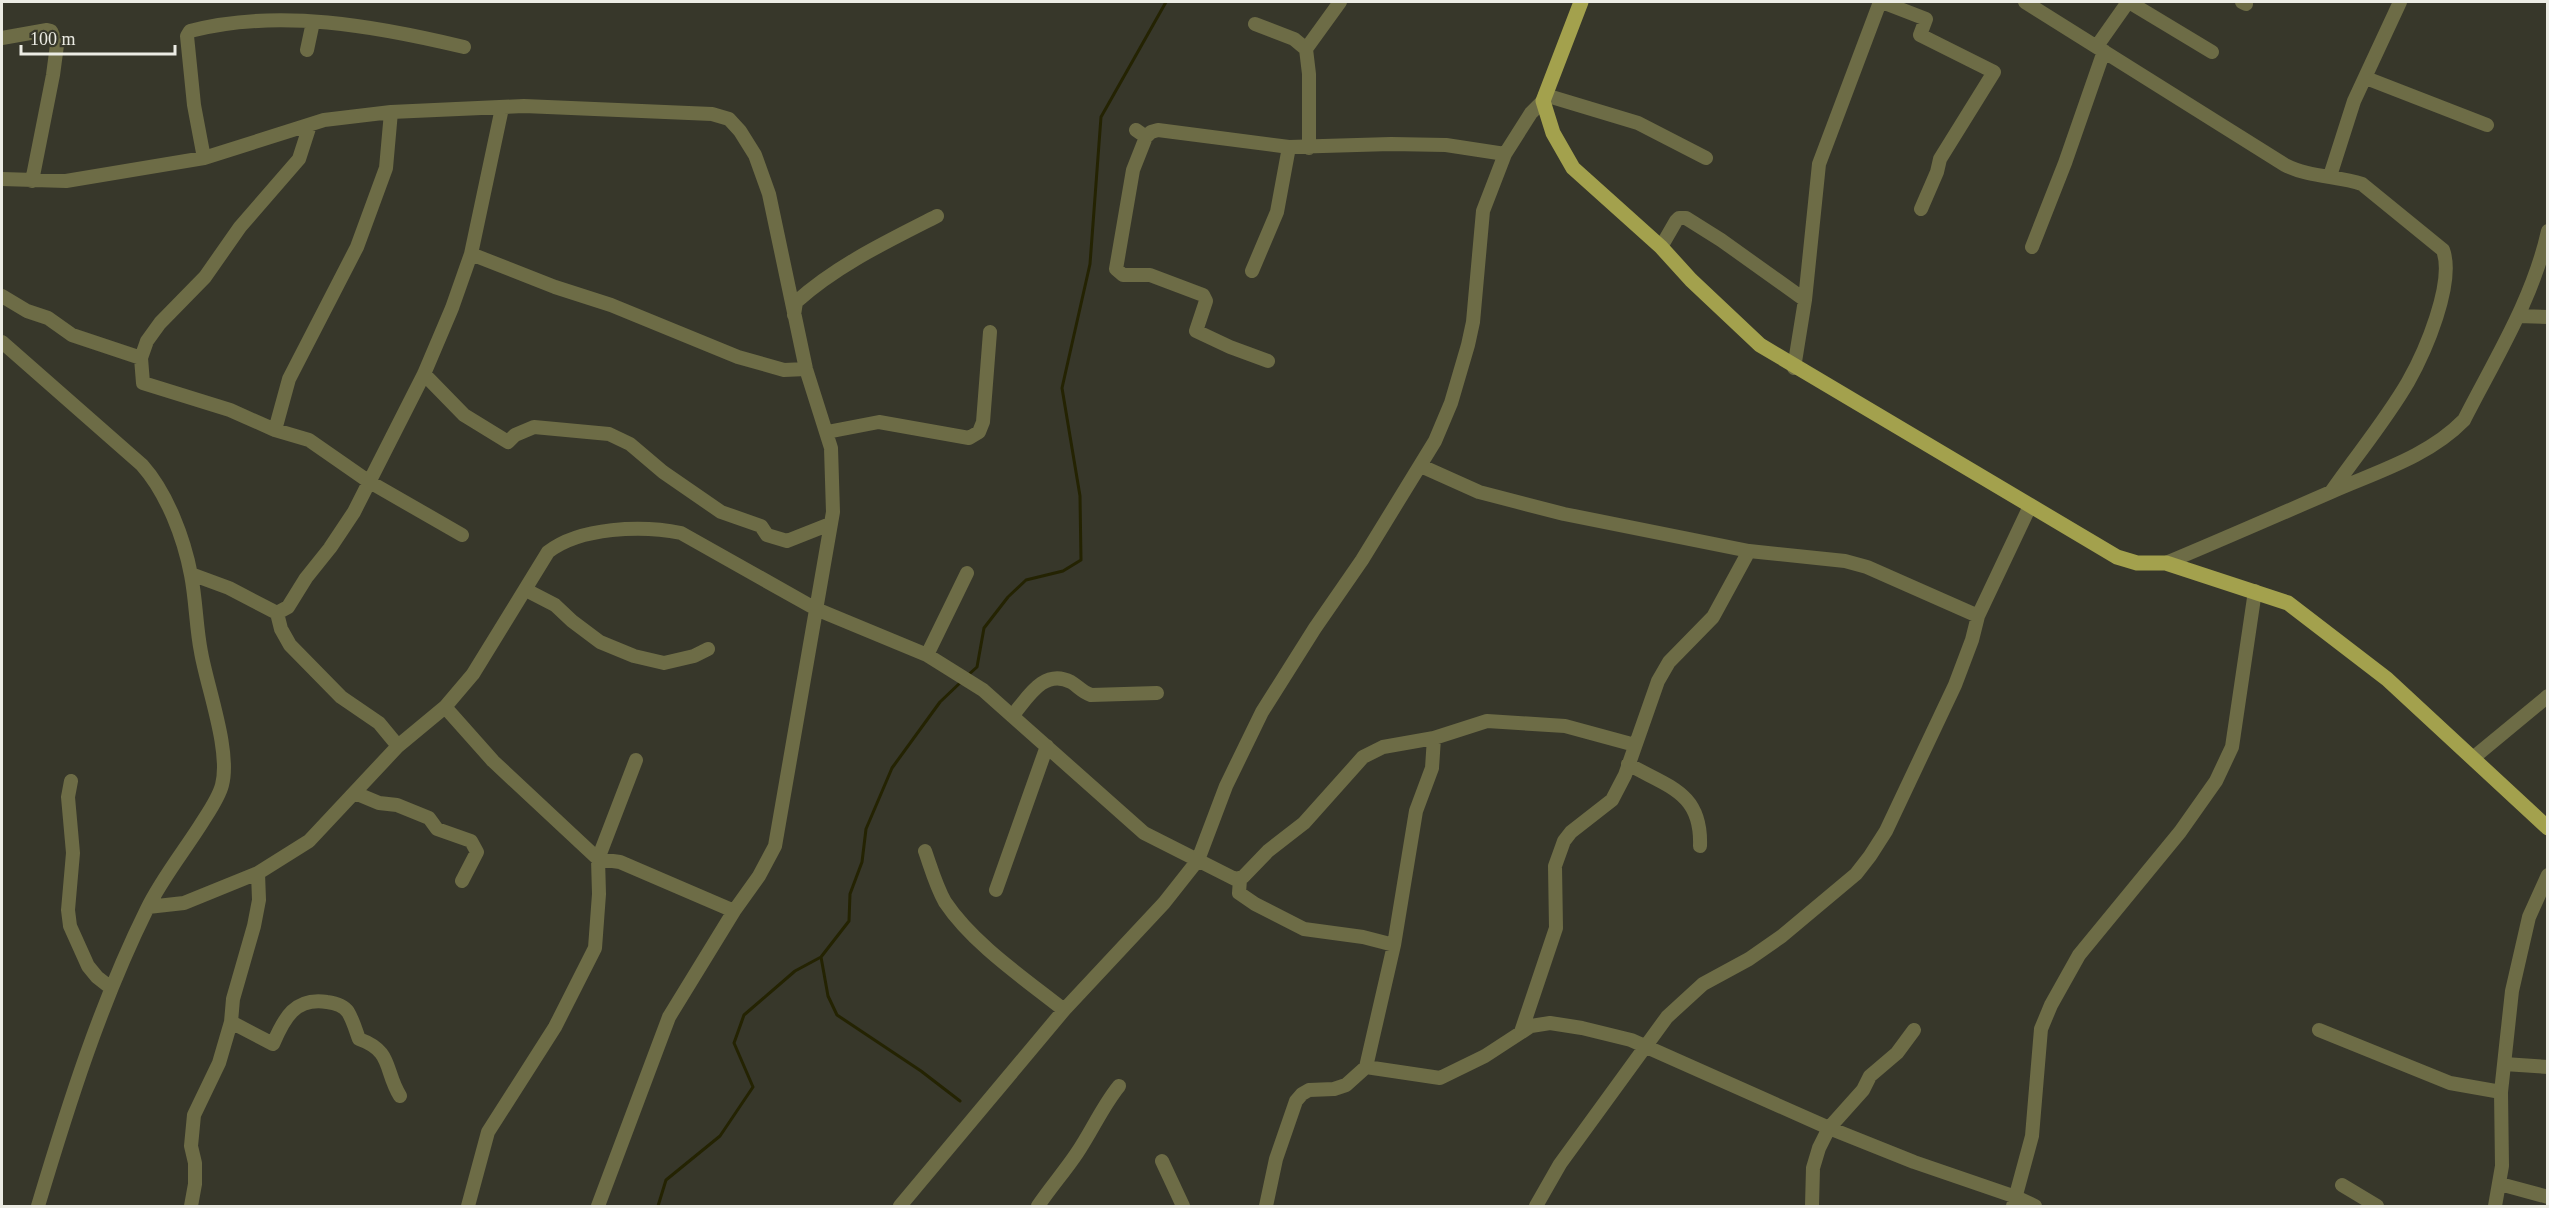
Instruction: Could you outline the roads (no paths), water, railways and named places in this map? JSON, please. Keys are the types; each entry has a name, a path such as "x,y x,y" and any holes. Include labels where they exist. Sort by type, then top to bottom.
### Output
{"main road":[{"path":"1581,2 1544,98 1552,133 1573,168 1661,247 1732,321 1760,345 1794,368 2117,557 2137,563 2166,563 2288,603 2386,679 2547,828"}],"street":[{"path":"1309,148 1309,74 1306,49 1340,2"},
{"path":"1794,368 1819,164 1881,2 1926,19 1920,34 1955,54 1994,72 1940,159 1937,172 1921,209"},
{"path":"2025,2 2294,170 2362,184 2443,250 2446,267 2441,299 2424,348 2408,382 2331,492"},
{"path":"2032,247 2066,163 2101,48 2128,2 2212,52"},
{"path":"2330,176 2354,101 2400,2"},
{"path":"204,158 194,105 187,34 192,30 266,20 313,22 414,35 464,47"},
{"path":"307,50 313,22"},
{"path":"1255,24 1294,39 1306,49"},
{"path":"2,38 47,30 56,40 53,75 33,181"},
{"path":"2366,78 2487,125"},
{"path":"900,1206 1064,1010 1164,903 1197,860 1206,842 1226,786 1262,712 1315,628 1362,560 1435,441 1451,403 1473,322 1483,211 1505,154 1531,113 1544,98 1638,123 1706,158"},
{"path":"2,179 66,181 204,158 324,120 391,112 524,106 593,107 712,114 729,119 740,130 755,155 769,194 806,369 827,432 832,460 833,512 775,846 759,876 669,1017 598,1206"},
{"path":"277,613 288,607 354,512 424,374 471,254 502,108"},
{"path":"275,430 289,379 357,247 379,187 389,156 391,112"},
{"path":"310,125 299,159 240,227 205,277 160,323 147,340 141,358 143,383 230,410 275,430 309,440 368,481 462,535"},
{"path":"1268,361 1196,331 1206,302 1203,296 1150,275 1123,275 1116,269 1141,133 1158,130 1309,148 1391,144 1446,145 1505,154"},
{"path":"1252,271 1276,213 1289,147"},
{"path":"794,317 796,302 816,284 870,251 937,216"},
{"path":"1661,247 1676,221 1679,218 1686,218 1721,240 1804,300"},
{"path":"2166,563 2423,452 2453,431 2464,420 2517,316 2541,260 2547,231"},
{"path":"471,254 611,305 738,357 784,370 806,369"},
{"path":"2,296 27,311 48,318 72,335 141,358"},
{"path":"2517,316 2547,317"},
{"path":"827,432 879,422 969,438 979,432 984,422 990,332"},
{"path":"2,342 134,458 157,483 173,516 191,574 200,650 219,728 224,765 222,786 211,809 148,907 111,988 68,1108 38,1206"},
{"path":"424,374 464,416 508,442 515,435 534,427 609,434 630,444 663,472 705,502 721,512 761,526 767,535 787,541 830,524"},
{"path":"1421,466 1479,492 1513,502 1749,551 1845,561 1867,567 1978,616"},
{"path":"1536,1206 1560,1164 1667,1017 1694,992 1782,936 1856,874 1870,856 1886,831 1955,686 1978,616 2030,506"},
{"path":"148,907 184,903 258,873 309,841 398,746 445,707 473,674 548,552 560,543 574,538 620,530 660,529 681,534 816,609 927,655 983,690 1144,833 1231,877 1240,879"},
{"path":"1521,1032 1556,928 1554,880 1559,854 1571,832 1612,800 1628,764 1658,681 1669,662 1713,617 1749,551"},
{"path":"927,655 967,573"},
{"path":"191,574 229,588 277,613 281,629 290,645 341,697 379,723 398,746"},
{"path":"526,591 555,605 600,642 634,656 664,663 708,650"},
{"path":"2015,1202 2032,1136 2042,1029 2051,1005 2079,956 2180,832 2216,781 2232,747 2256,591"},
{"path":"1013,715 1041,682 1056,678 1072,683 1081,692 1091,695 1156,693"},
{"path":"2472,758 2547,696"},
{"path":"445,707 493,761 598,860 620,862 734,912"},
{"path":"1394,945 1363,937 1304,929 1255,904 1239,893 1240,879 1268,851 1304,823 1363,757 1396,743 1434,738 1487,722 1516,722 1565,726 1635,745"},
{"path":"1266,1206 1276,1159 1296,1101 1310,1090 1334,1089 1346,1085 1366,1067 1394,945 1416,811 1434,758 1434,738"},
{"path":"996,890 1047,746"},
{"path":"468,1206 488,1132 555,1027 595,948 599,894 598,860 636,760"},
{"path":"1628,764 1687,799 1698,817 1700,846"},
{"path":"71,781 68,797 73,853 68,910 70,926 88,966 111,988"},
{"path":"355,793 429,818 437,828 471,841 477,852 462,881"},
{"path":"925,850 935,881 946,902 969,929 985,947 1064,1010"},
{"path":"191,1206 195,1184 195,1163 191,1146 194,1115 219,1063 231,1022 233,999 259,900 258,873"},
{"path":"2495,1206 2500,1184 2503,1135 2501,1092 2512,991 2529,917 2547,875"},
{"path":"231,1022 273,1044 284,1019 292,1010 307,1002 336,1003 348,1011 359,1039 370,1043 386,1057 400,1096"},
{"path":"1366,1067 1440,1078 1485,1056 1521,1032 1550,1023 1620,1037 1829,1128 2015,1202 2035,1206"},
{"path":"1812,1206 1814,1168 1819,1148 1829,1128 1863,1090 1870,1077 1897,1053 1914,1030"},
{"path":"2319,1030 2450,1083 2501,1092"},
{"path":"2504,1064 2547,1067"},
{"path":"1038,1206 1076,1155 1103,1107 1119,1086"},
{"path":"1162,1161 1183,1206"},
{"path":"2500,1184 2547,1197"},
{"path":"2342,1185 2377,1206"}],"waterway":[{"path":"967,676 977,667 984,628 1008,597 1026,580 1063,571 1081,560 1080,496 1062,388 1090,264 1101,117 1166,2"},
{"path":"658,1206 666,1180 720,1136 753,1087 734,1043 744,1015 795,971 821,957 849,921 850,894 862,862 866,829 892,768 940,702 962,681"},
{"path":"821,957 828,996 837,1015 921,1071 960,1101"}]}
